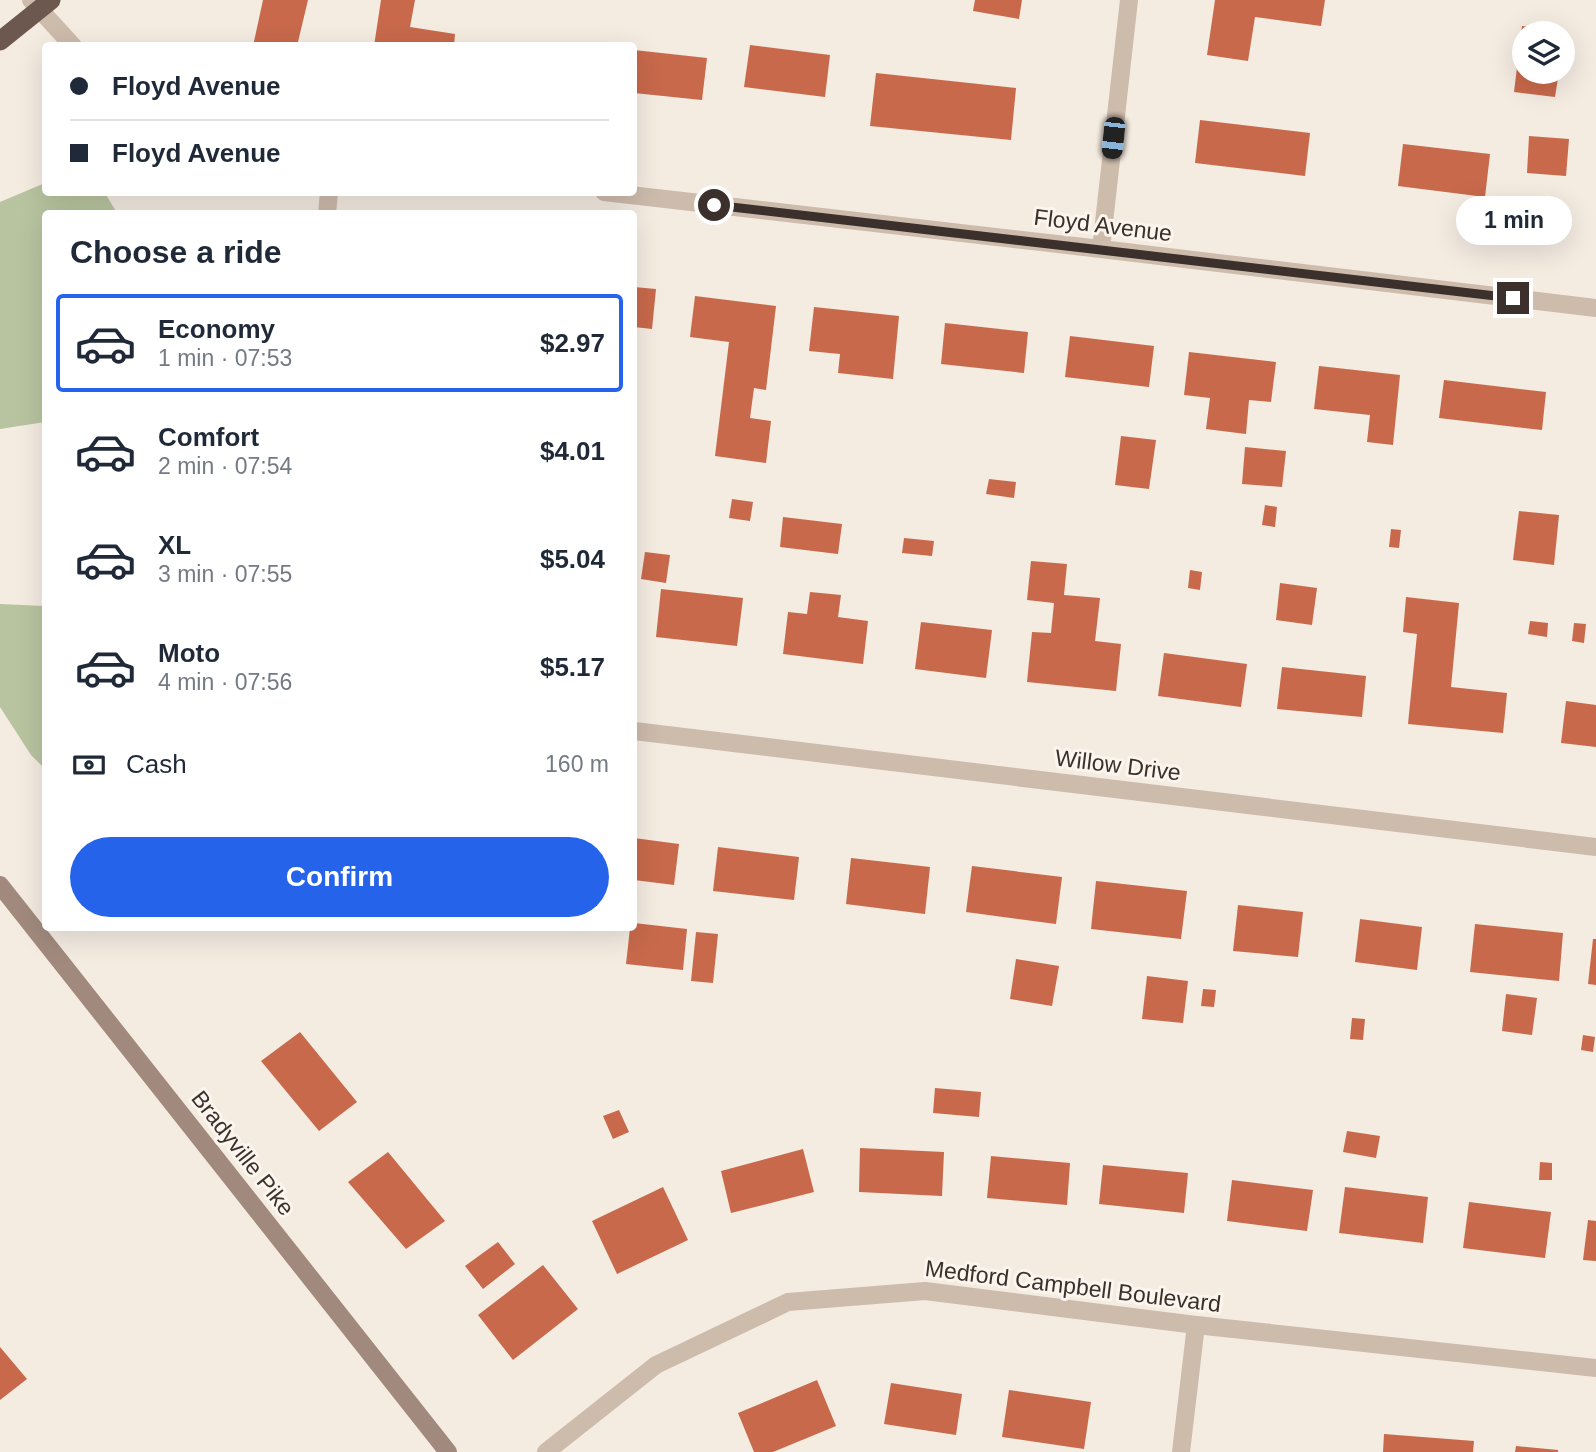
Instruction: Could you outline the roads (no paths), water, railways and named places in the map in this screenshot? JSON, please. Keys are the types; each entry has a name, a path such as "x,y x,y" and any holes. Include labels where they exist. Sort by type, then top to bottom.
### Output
{"highway":[{"path":"0,41 40,3"}],"main road":[{"name":"Bradyville Pike","path":"0,885 448,1452"}],"street":[{"path":"1101,249 1129,0"},
{"path":"40,3 70,42"},
{"name":"Floyd Avenue","path":"637,196 1596,308"},
{"name":"Willow Drive","path":"637,732 1596,847"},
{"name":"Medford Campbell Boulevard","path":"545,1452 656,1365 788,1302 925,1291 1196,1325 1596,1367"},
{"path":"1181,1452 1196,1325"}]}
